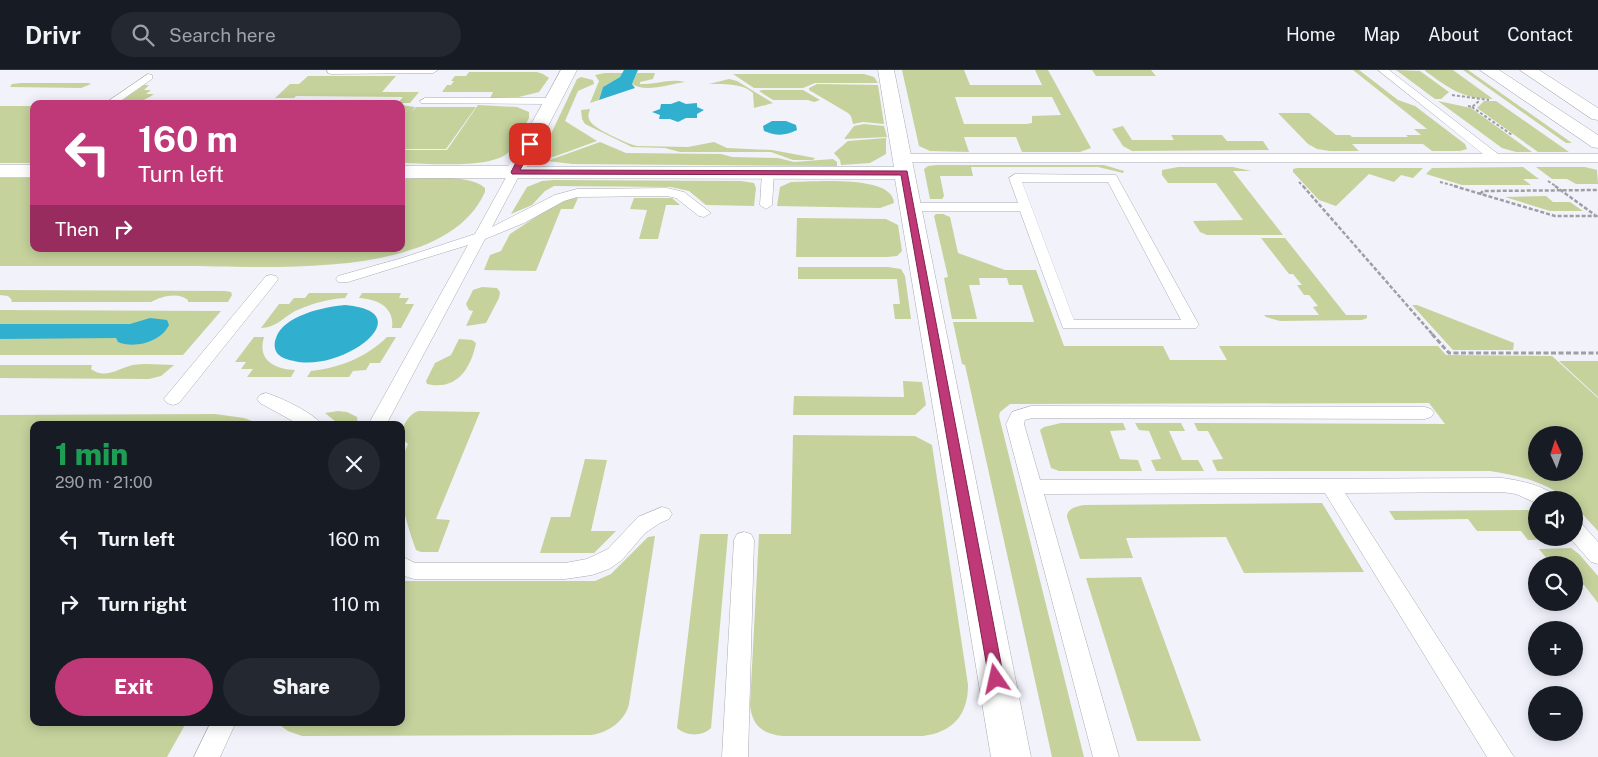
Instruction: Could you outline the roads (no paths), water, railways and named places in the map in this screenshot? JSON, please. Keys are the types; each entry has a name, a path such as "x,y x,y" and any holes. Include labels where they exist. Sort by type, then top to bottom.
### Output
{"street":[{"path":"515,172 569,70"},
{"path":"886,70 1011,757"},
{"path":"1488,70 1598,144"},
{"path":"1528,70 1598,115"},
{"path":"405,172 768,173 903,165"},
{"path":"0,171 30,171"}],"lane":[{"path":"331,71 434,70"},
{"path":"1383,70 1495,158"},
{"path":"115,100 148,77"},
{"path":"425,101 552,101"},
{"path":"903,165 1598,158"},
{"path":"379,421 515,172"},
{"path":"766,205 768,173"},
{"path":"1015,178 1112,178 1191,325 1068,324 1025,207 1015,178"},
{"path":"343,279 410,262 480,236 513,223 563,195 576,193 667,192 680,195 704,213"},
{"path":"910,207 1025,207"},
{"path":"173,399 271,278"},
{"path":"266,399 307,421"},
{"path":"1106,757 1015,424 1018,416 1031,412 1425,413"},
{"path":"1033,487 1502,485 1519,487 1528,491"},
{"path":"1331,486 1501,757"},
{"path":"405,567 414,571 566,571 590,567 612,556 648,517 662,514"},
{"path":"1583,538 1598,556"},
{"path":"735,757 744,540"},
{"path":"207,757 222,726"}],"water":[{"path":"624,70 638,70 632,84 635,88 599,100 603,87 620,77"},
{"path":"679,101 686,104 697,103 697,107 704,110 697,114 697,118 686,118 678,122 670,119 659,119 660,115 652,112 660,109 661,104 671,104"},
{"path":"772,121 786,121 796,125 797,130 780,135 764,131 763,126"},
{"path":"345,305 367,310 377,318 376,329 367,340 352,350 333,358 313,362 289,360 277,353 275,340 280,330 287,323 316,310"},
{"path":"150,318 167,320 169,325 154,340 132,345 118,342 116,338 0,339 0,324 130,324"}]}
